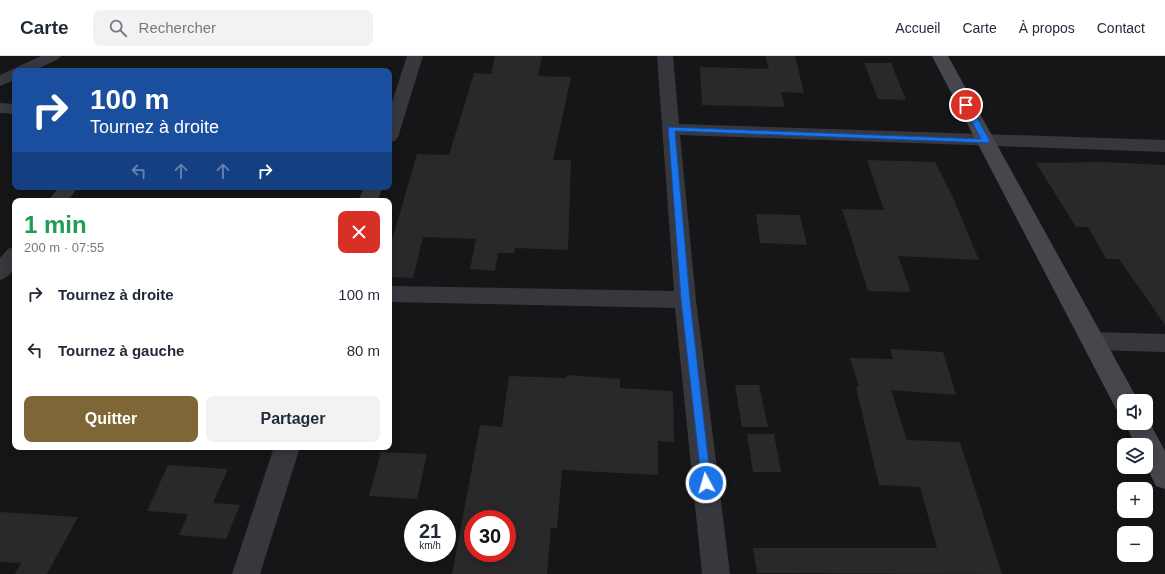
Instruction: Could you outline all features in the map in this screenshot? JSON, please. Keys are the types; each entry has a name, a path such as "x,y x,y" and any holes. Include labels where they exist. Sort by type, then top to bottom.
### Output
{"street":[{"path":"27,68 53,56"},
{"path":"392,121 416,56"},
{"path":"665,56 685,300 716,574"},
{"path":"940,56 1121,394"},
{"path":"0,81 12,75"},
{"path":"0,108 12,109"},
{"path":"671,129 1165,146"},
{"path":"60,198 67,190"},
{"path":"0,272 12,258"},
{"path":"392,294 685,300"},
{"path":"1093,341 1165,343"},
{"path":"1141,430 1165,477"},
{"path":"246,574 286,450"}],"building":[{"path":"495,56 542,56 538,76 571,77 553,160 571,160 568,250 515,248 514,253 498,253 495,271 470,269 476,239 423,237 413,278 392,277 392,240 417,154 449,155 474,73 491,74"},
{"path":"765,56 795,56 804,93 781,92 785,107 702,105 700,67 769,69"},
{"path":"864,63 891,63 906,100 878,99"},
{"path":"867,160 935,162 952,195 979,260 898,256 911,292 868,291 842,209 884,210"},
{"path":"1102,162 1165,165 1165,325 1119,259 1106,259 1088,227 1076,227 1036,163"},
{"path":"756,214 800,215 807,245 760,243"},
{"path":"890,349 943,352 956,395 891,390 907,440 960,442 1002,574 757,573 753,548 937,548 920,487 879,485 856,387 859,387 850,358 893,359"},
{"path":"567,375 620,379 620,388 673,391 674,442 658,441 658,475 562,470 557,528 551,528 547,574 452,574 454,562 456,562 456,553 464,510 464,562 516,562 516,510 464,510 480,425 502,427 509,376 566,378"},
{"path":"735,385 759,385 768,427 742,427"},
{"path":"747,434 774,434 781,472 753,472"},
{"path":"381,452 427,454 417,499 369,496"},
{"path":"168,465 228,469 213,503 240,505 226,539 179,535 188,514 147,511"},
{"path":"0,512 78,517 47,574 15,574 21,563 0,562"}],"route":[{"path":"706,483 685,300 671,129 986,141 966,105"}]}
